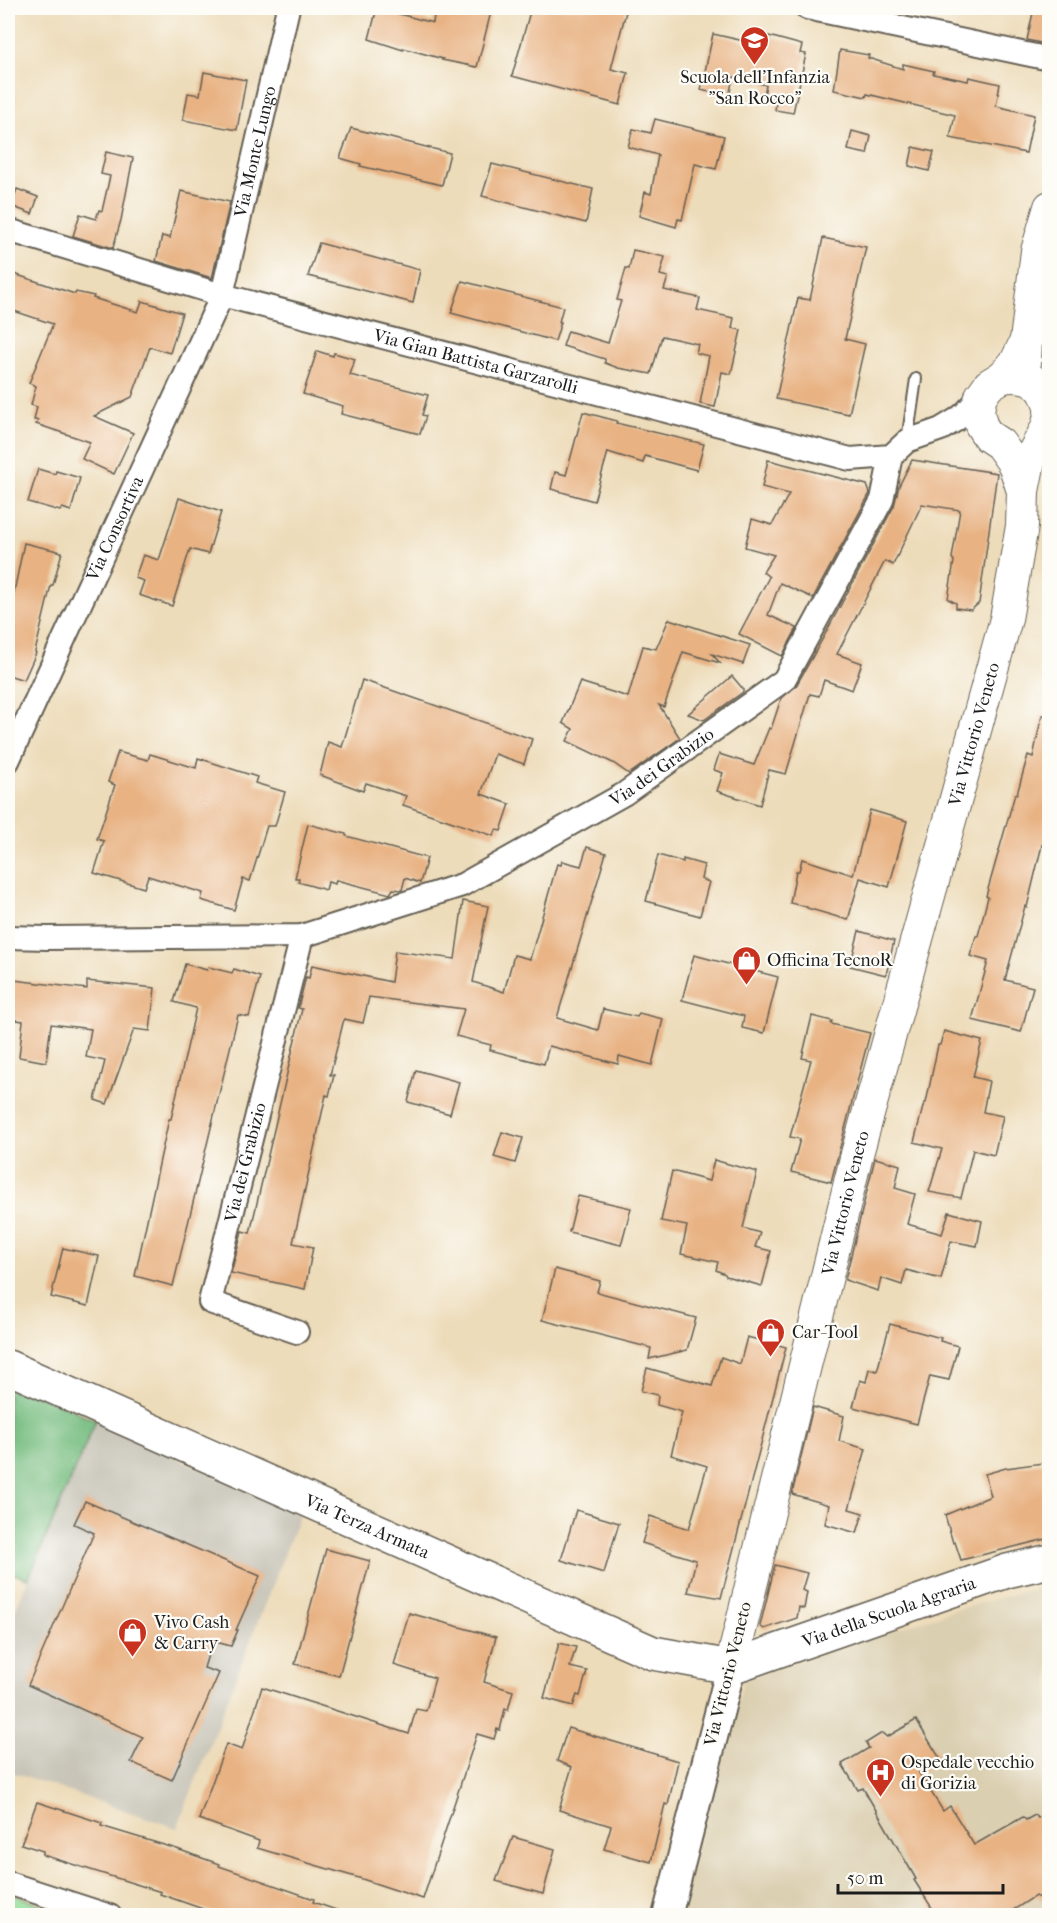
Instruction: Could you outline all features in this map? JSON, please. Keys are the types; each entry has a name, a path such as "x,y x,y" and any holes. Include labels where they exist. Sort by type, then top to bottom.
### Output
{"main road":[{"name":"Via Vittorio Veneto","path":"731,1667 857,1154 1006,619 1022,526 1023,491 1029,460 1031,401 1025,360 1026,342 1037,251 1050,207"},
{"name":"Via Vittorio Veneto","path":"1023,491 1014,464 981,425 978,410 1031,401"},
{"path":"994,440 1013,447 1027,446 1031,401"},
{"name":"Via Terza Armata","path":"8,1367 653,1653 731,1667"},
{"name":"Via della Scuola Agraria","path":"731,1667 1007,1571 1050,1561"}],"street":[{"name":"Via Monte Lungo","path":"222,295 288,8"},
{"path":"807,8 868,14 1050,59"},
{"name":"Via Gian Battista Garzarolli","path":"8,230 222,295 850,459 899,449 940,429 964,414 1031,401"},
{"name":"Via Consortiva","path":"8,761 222,295"},
{"name":"Via Gian Battista Garzarolli","path":"940,429 966,429 994,440"},
{"name":"Via dei Grabizio","path":"8,937 302,936 462,885 624,794 784,680 882,500 899,449"},
{"name":"Via dei Grabizio","path":"297,1332 210,1302 302,936"},
{"name":"Via Vittorio Veneto","path":"667,1916 731,1667"},
{"path":"8,1883 110,1916"}],"lane":[{"path":"899,449 916,379"}],"shaded area":[{"path":"96,1420 300,1514 177,1828 8,1771 8,1627"},
{"name":"Ospedale vecchio di Gorizia","path":"1049,1585 1049,1915 678,1916 744,1679 955,1610"}],"green space":[{"path":"8,1382 96,1420 28,1579 8,1572"},
{"path":"8,1893 75,1916 8,1916"}],"building":[{"path":"377,8 433,23 435,8 492,8 477,67 442,60 403,48 403,50 369,39"},
{"path":"531,8 627,8 611,69 628,73 620,105 512,76"},
{"path":"1034,8 1050,8 1050,45 1027,40"},
{"name":"Scuola dell'Infanzia \"San Rocco\"","path":"713,34 762,45 765,35 802,45 800,53 806,54 793,113 775,110 777,98 764,95 766,85 733,77 729,97 701,90"},
{"path":"840,50 869,55 868,58 903,69 903,64 934,71 933,74 968,81 969,77 1000,84 996,106 1034,115 1026,153 950,138 955,115 867,94 866,97 834,90"},
{"path":"204,72 246,80 237,130 183,120 188,93 200,95"},
{"path":"655,119 724,136 716,169 695,164 682,220 678,219 676,227 639,216 645,192 651,194 658,155 628,147 633,129 651,133"},
{"path":"351,128 450,153 442,185 360,166 361,164 340,158"},
{"path":"852,131 871,136 867,154 848,150"},
{"path":"913,147 934,152 929,171 909,166"},
{"path":"106,152 133,158 113,248 73,236 80,214 96,219 99,210 102,211 110,176 101,174"},
{"path":"492,164 593,189 586,223 482,196"},
{"path":"17,189 38,197 32,214 11,206"},
{"path":"181,191 230,202 212,278 156,261 162,236 170,238"},
{"path":"823,238 866,247 845,339 865,344 849,414 776,399 798,298 810,300"},
{"path":"319,243 420,270 413,303 308,276"},
{"path":"633,250 665,257 660,275 668,277 664,290 700,298 697,310 734,318 732,328 741,330 731,374 722,372 715,407 700,404 709,356 696,353 698,344 662,336 651,374 618,368 605,363 605,359 563,346 568,331 608,343 621,301 617,300 626,268 629,269"},
{"path":"8,272 75,294 76,292 94,296 93,298 138,312 142,301 182,313 170,353 150,347 132,397 94,416 133,433 114,474 82,459 90,442 36,424 38,420 34,420 37,407 31,405 36,386 29,383 53,324 8,309"},
{"path":"462,281 563,307 555,341 451,313"},
{"path":"317,351 355,359 350,375 428,395 422,415 426,416 420,434 341,414 343,406 303,394"},
{"path":"583,412 617,421 616,423 704,444 697,470 645,456 643,463 608,452 594,501 551,489 555,472 566,475"},
{"path":"768,460 867,485 870,493 813,598 780,583 768,615 797,628 782,656 739,634 769,577 763,572 774,555 745,547 752,519 772,525 789,494 762,487"},
{"path":"912,460 997,473 979,603 971,610 956,608 956,603 948,599 960,510 922,504 893,565 885,561 837,654 862,663 852,690 824,680 819,696 810,694 786,774 769,770 760,805 717,791 723,773 714,770 719,754 754,765 769,728 771,729 781,699 796,686 822,640 894,506 899,486"},
{"path":"38,469 55,474 56,471 80,478 71,511 62,508 60,511 28,502"},
{"path":"179,498 221,512 208,554 190,549 172,606 139,595 144,581 135,578 143,555 159,560"},
{"path":"24,543 62,552 53,585 51,585 36,653 24,680 8,675 8,590 14,592"},
{"path":"669,619 750,645 743,664 712,654 720,663 683,652 664,707 659,705 680,738 629,774 613,763 567,741 573,729 563,723 580,682 628,697 643,646 656,649"},
{"path":"732,676 743,692 704,720 688,714"},
{"path":"362,680 532,739 524,764 495,754 481,794 510,804 501,831 496,830 494,836 403,805 406,796 366,783 363,791 320,775 328,742 342,747"},
{"path":"1042,715 1050,716 1050,847 1042,845 1027,907 1025,906 1005,980 1033,987 1021,1032 972,1020 988,961 970,956 976,936 978,936 988,897 986,896 1015,794 1017,794 1028,755 1033,757"},
{"path":"118,752 148,760 150,754 196,768 198,758 257,777 255,783 285,792 275,826 267,826 250,881 243,879 234,910 201,900 203,893 148,876 144,888 94,873 104,841 97,839 115,785 108,782"},
{"path":"870,810 907,821 889,887 860,878 848,920 790,903 796,871 799,871 802,859 853,875"},
{"path":"308,824 427,858 420,883 405,878 402,890 393,889 390,894 336,880 335,884 328,882 326,890 298,882 299,878 295,878"},
{"path":"587,847 606,853 557,1018 598,1030 603,1009 637,1017 639,1013 663,1019 652,1065 619,1056 618,1064 549,1046 544,1064 490,1050 491,1045 456,1036 464,1009 369,997 363,1023 344,1019 330,1075 334,1075 329,1096 326,1095 293,1243 313,1247 305,1289 231,1273 242,1231 250,1233 302,1009 298,1008 306,977 309,978 312,965 391,982 395,951 455,959 463,901 488,906 473,982 504,992 514,955 530,959 557,864 561,865 562,861 581,866"},
{"path":"658,855 704,865 701,879 709,882 700,916 646,901"},
{"path":"859,931 894,941 886,975 850,966"},
{"path":"694,955 778,977 764,1033 742,1028 744,1016 682,1000"},
{"path":"185,964 232,973 234,969 260,977 249,1017 238,1015 173,1286 135,1276 196,1008 174,1002"},
{"path":"14,980 87,989 87,981 155,988 150,1031 134,1029 107,1104 95,1100 105,1061 86,1057 91,1029 51,1024 46,1062 19,1057 23,1021 10,1019"},
{"path":"812,1016 832,1021 831,1024 870,1033 831,1182 791,1172 800,1139 790,1137 811,1060 802,1058"},
{"path":"944,1031 982,1041 973,1077 989,1081 983,1112 1003,1116 994,1155 973,1150 961,1198 929,1192 942,1149 914,1142 924,1103 926,1103 938,1045 940,1045"},
{"path":"416,1070 459,1082 450,1114 408,1102"},
{"path":"502,1132 523,1138 515,1163 494,1157"},
{"path":"875,1158 900,1165 895,1188 915,1194 907,1224 942,1234 949,1212 982,1221 977,1246 951,1241 941,1279 906,1270 902,1285 881,1278 878,1291 845,1280"},
{"path":"714,1160 757,1172 743,1228 760,1233 755,1247 771,1251 762,1286 726,1276 716,1270 718,1262 681,1254 687,1226 661,1221 672,1171 709,1181"},
{"path":"578,1196 631,1208 621,1245 569,1232"},
{"path":"63,1248 99,1256 88,1306 51,1297"},
{"path":"555,1269 600,1281 597,1292 696,1318 687,1350 649,1359 651,1348 542,1320"},
{"path":"890,1324 941,1338 940,1341 958,1346 949,1380 930,1376 917,1424 853,1407 860,1380 866,1382 869,1369 877,1371"},
{"path":"747,1337 786,1347 721,1598 688,1592 696,1560 642,1543 650,1516 689,1529 707,1466 671,1455 682,1412 657,1405 658,1395 641,1391 647,1368 712,1386 721,1357 740,1364"},
{"path":"813,1407 844,1416 839,1441 866,1449 849,1509 863,1513 857,1533 825,1524 829,1505 792,1494"},
{"path":"1050,1462 1050,1538 961,1560 955,1542 953,1543 945,1515 991,1496 985,1474 1006,1468"},
{"name":"Vivo Cash & Carry","path":"85,1501 260,1576 231,1646 212,1641 204,1668 219,1673 172,1780 131,1762 143,1737 28,1685 94,1533 74,1524"},
{"path":"576,1510 619,1523 604,1573 561,1560"},
{"path":"326,1549 370,1561 339,1676 295,1664"},
{"path":"775,1565 807,1573 802,1590 807,1592 804,1609 799,1607 797,1618 764,1629 760,1626"},
{"path":"409,1613 496,1637 484,1682 513,1691 508,1710 505,1709 500,1730 497,1729 494,1739 477,1734 423,1899 257,1848 259,1841 199,1819 226,1744 242,1750 262,1687 409,1734 416,1709 426,1711 435,1678 394,1665"},
{"path":"559,1643 576,1647 570,1667 587,1671 580,1696 577,1695 573,1706 544,1698"},
{"path":"916,1720 941,1760 919,1773 943,1811 950,1806 974,1845 1023,1817 1026,1820 1035,1815 1038,1818 1050,1811 1050,1903 1035,1896 1004,1916 937,1916 914,1880 916,1879 863,1788 858,1790 842,1764 869,1748 866,1743 882,1733 887,1737"},
{"path":"568,1728 678,1761 651,1862 604,1849 611,1826 559,1810 572,1767 557,1761"},
{"path":"37,1802 102,1823 101,1826 177,1849 314,1899 313,1902 345,1913 345,1916 223,1916 160,1894 161,1892 43,1855 43,1851 21,1844"},
{"path":"513,1837 555,1849 543,1894 496,1881"}],"place":[{"name":"Scuola dell'Infanzia \"San Rocco\"","path":"755,66"},
{"name":"Officina TecnoR","path":"746,986"},
{"name":"Car-Tool","path":"771,1358"},
{"name":"Vivo Cash & Carry","path":"133,1658"},
{"name":"Ospedale vecchio di Gorizia","path":"880,1798"}]}
